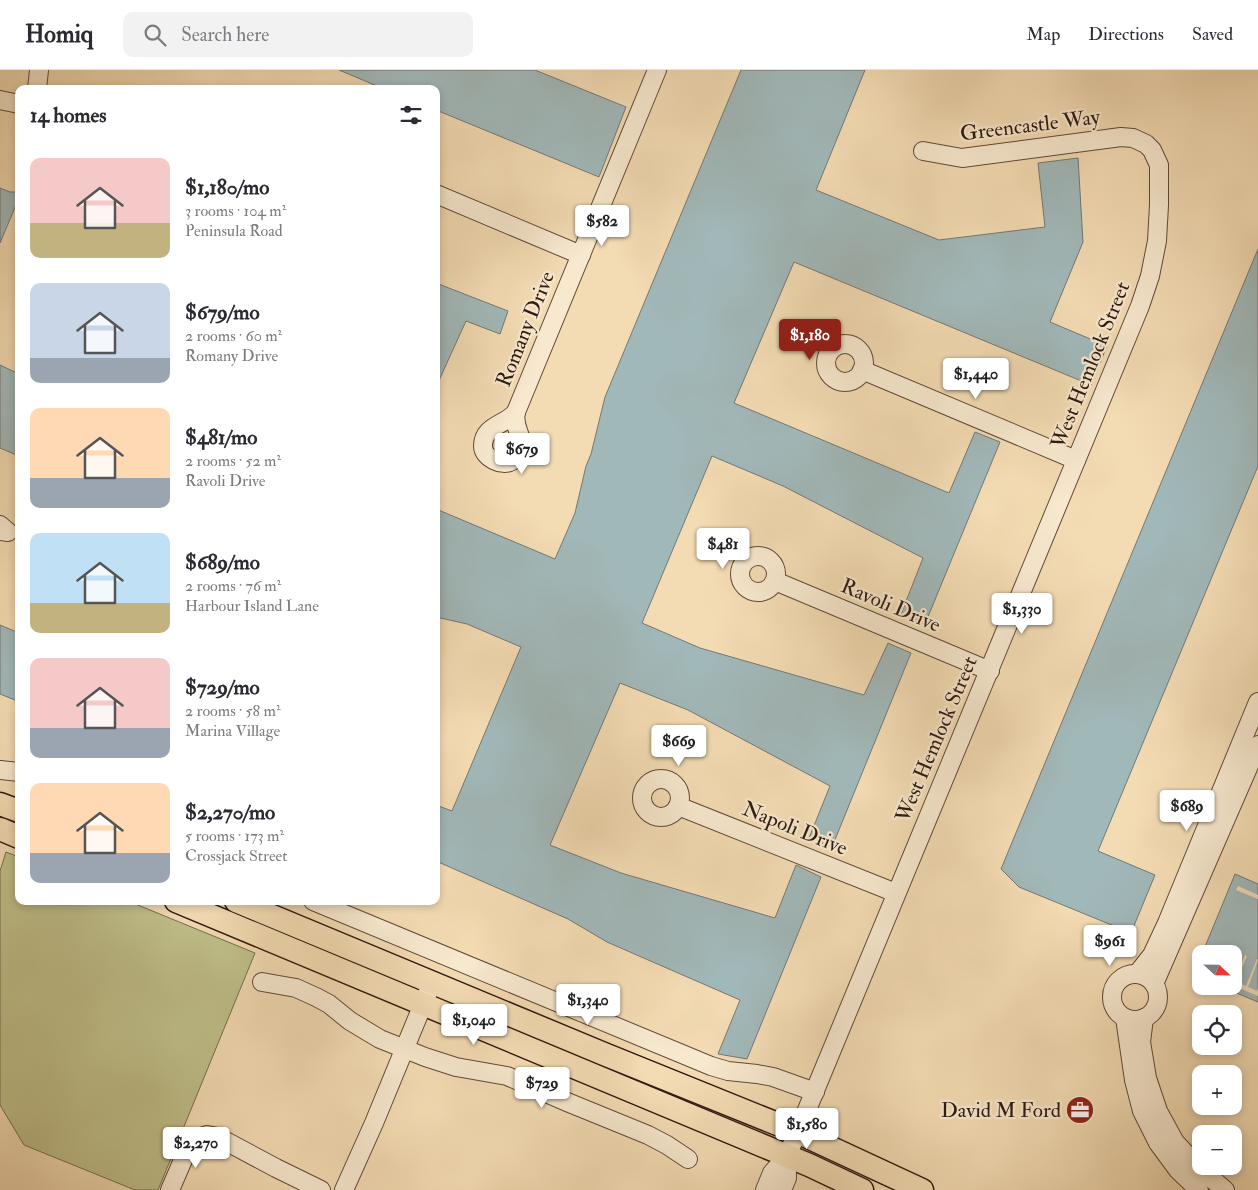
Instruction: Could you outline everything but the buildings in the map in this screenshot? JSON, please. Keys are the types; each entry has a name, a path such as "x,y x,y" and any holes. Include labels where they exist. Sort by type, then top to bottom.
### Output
{"main road":[{"path":"0,804 15,810"},
{"path":"0,829 15,835"},
{"path":"186,905 787,1156 862,1190"},
{"path":"246,905 797,1132 922,1190"}],"street":[{"path":"38,85 39,70"},
{"name":"Romany Drive","path":"516,412 657,70"},
{"path":"0,100 15,103"},
{"name":"Greencastle Way","path":"923,151 962,158 1121,137 1142,141"},
{"name":"West Hemlock Street","path":"764,1190 772,1173 787,1156 815,1092 1140,306 1152,268 1157,241 1159,205 1159,165 1152,150 1142,141"},
{"path":"440,196 581,255"},
{"path":"862,370 1076,460"},
{"name":"Ravoli Drive","path":"774,581 990,671"},
{"path":"1137,974 1152,955 1243,780 1258,702"},
{"path":"1154,984 1258,745"},
{"path":"0,770 15,772"},
{"name":"Napoli Drive","path":"678,806 896,893"},
{"path":"323,905 711,1066 728,1071 773,1077 815,1092"},
{"path":"1137,974 1149,979 1154,984 1158,998 1156,1006 1144,1018 1131,1020 1115,1010 1112,997 1113,990 1122,978 1137,974"},
{"path":"262,982 296,988 329,1004 350,1021 380,1039 456,1068 507,1076 648,1135 668,1145 688,1159"},
{"path":"344,1190 374,1123 432,982"},
{"path":"1125,1018 1134,1080 1142,1111 1158,1142 1178,1170 1199,1190"},
{"path":"1144,1018 1141,1042 1147,1078 1158,1111 1175,1142 1198,1167 1225,1190"},
{"path":"170,1190 193,1140 207,1135 218,1137 321,1190"},
{"name":"West Hemlock Street","path":"782,1190 787,1178 787,1156"}],"green space":[{"path":"6,852 15,855 15,905 138,905 255,953 158,1190 135,1190 24,1145 0,1105 0,871"}],"water":[{"path":"339,70 535,70 626,107 599,177 440,112 440,85 375,85"},
{"path":"741,70 865,70 816,190 939,240 1045,227 1038,163 1078,158 1083,242 1050,322 1107,346 1091,385 794,262 734,403 949,493 975,432 1000,442 925,624 901,614 923,558 783,486 712,456 642,623 700,648 864,695 888,643 911,653 832,847 809,838 830,786 688,710 620,683 550,845 621,873 775,918 796,865 821,877 747,1059 718,1054 740,1000 607,942 568,919 440,863 440,806 452,811 521,647 467,624 440,618 440,511 555,559 575,513 605,397"},
{"path":"0,188 15,192 15,207 0,243"},
{"path":"1258,249 1258,466 1098,851 1155,875 1131,933 1019,887 1001,869"},
{"path":"440,285 508,311 500,334 466,321 440,378"},
{"path":"0,365 15,372 15,454 0,448"},
{"path":"0,625 15,631 15,700 0,694"},
{"path":"1235,874 1258,884 1258,1002 1241,995 1242,945 1206,945"}],"pier":[{"path":"1238,886 1258,895 1258,899 1236,890"},
{"path":"1245,955 1247,956 1242,968"},
{"path":"1257,959 1248,987 1257,991 1258,988 1258,996 1242,989 1242,984 1246,986"}],"place":[{"name":"David M Ford","path":"1080,1110"}]}
